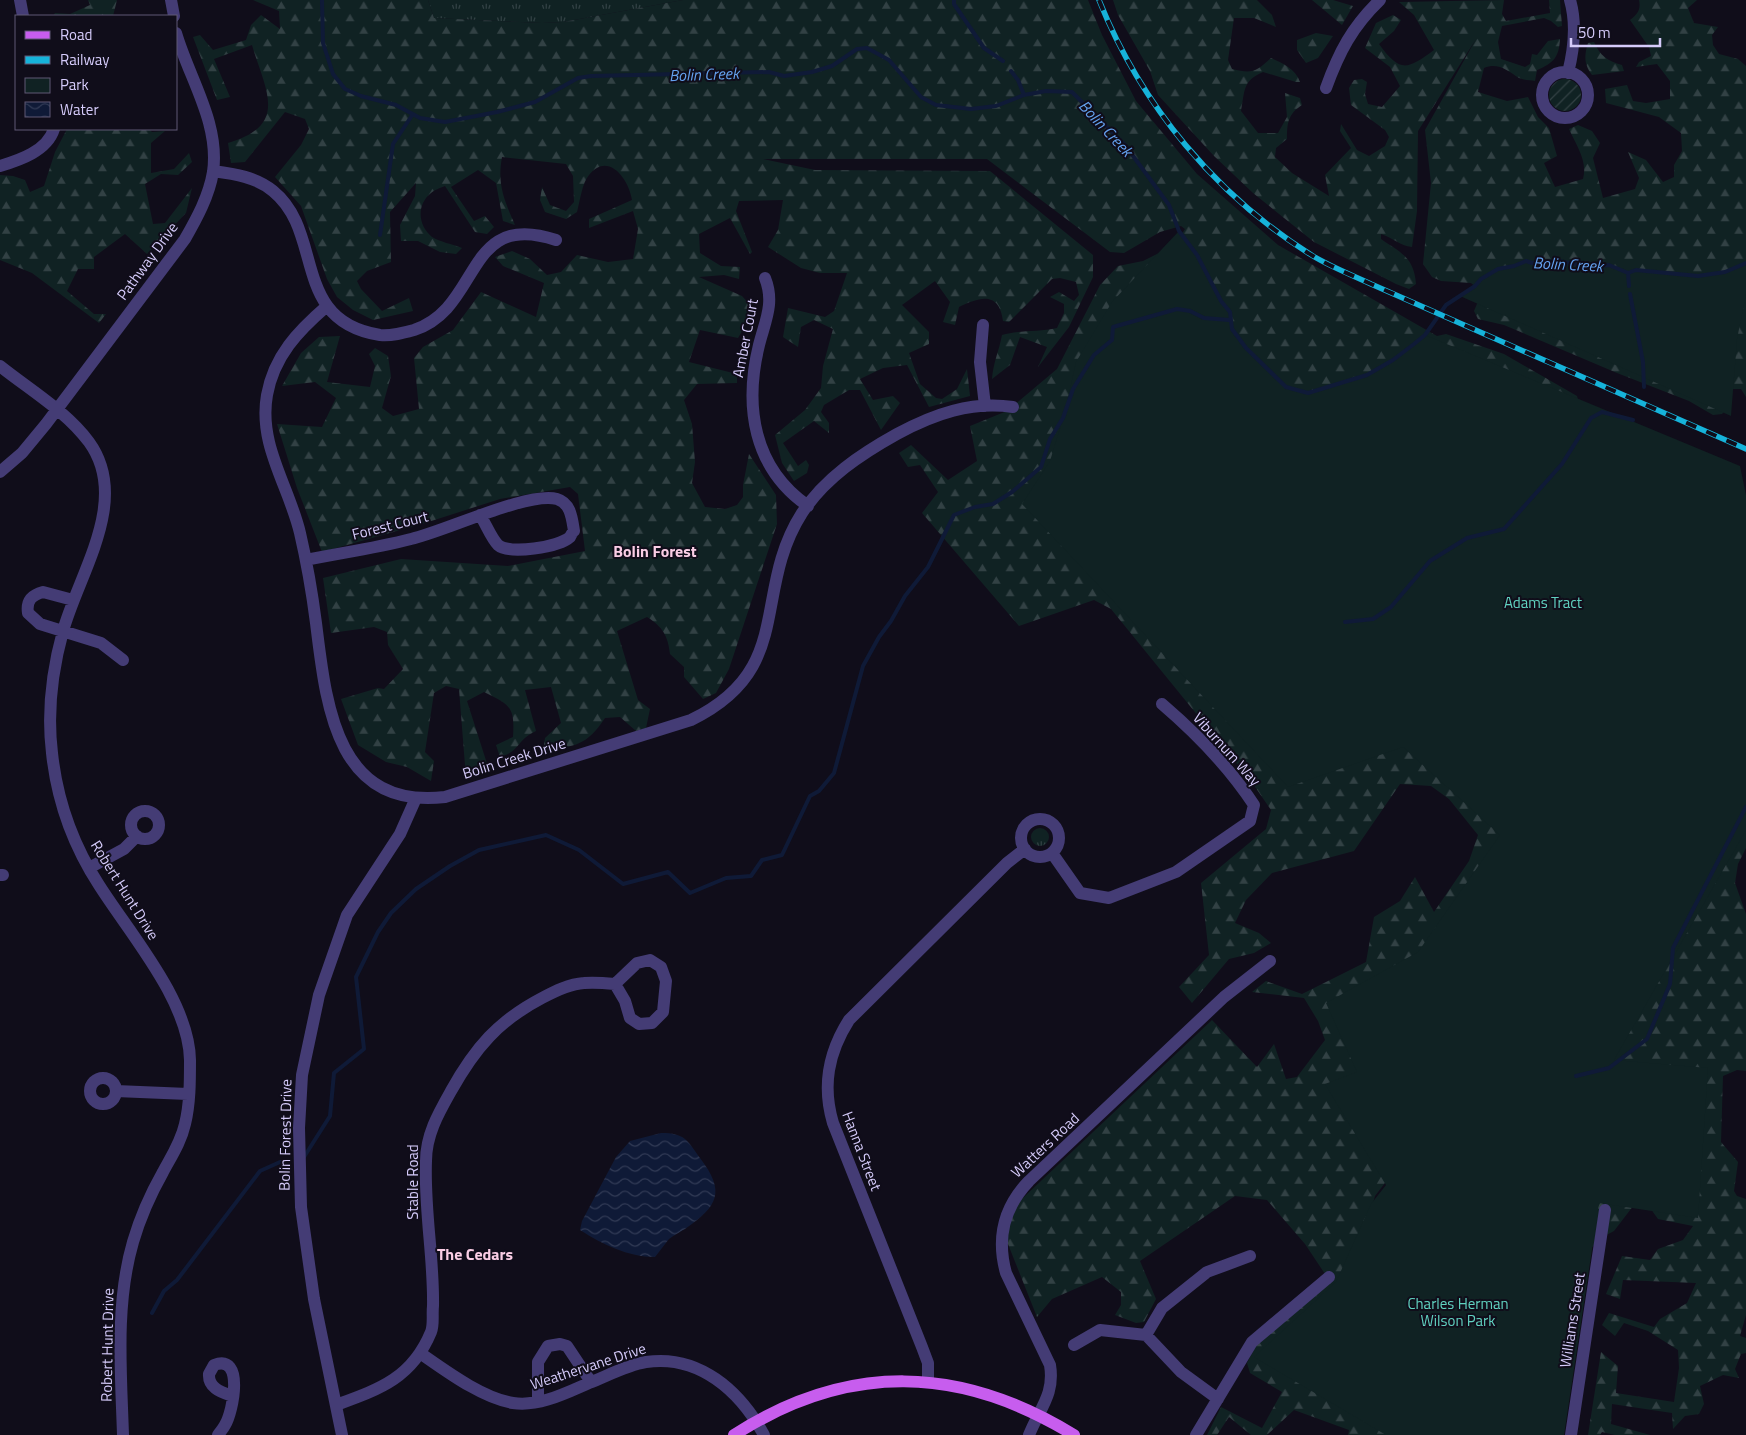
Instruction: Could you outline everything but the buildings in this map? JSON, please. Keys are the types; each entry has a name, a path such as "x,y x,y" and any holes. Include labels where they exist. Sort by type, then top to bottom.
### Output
{"main road":[{"path":"734,1435 756,1421 800,1399 841,1387 887,1381 928,1382 978,1391 1040,1414 1074,1435"}],"street":[{"path":"20,0 22,15"},
{"path":"171,0 174,15"},
{"path":"1326,88 1346,41 1364,14 1380,0"},
{"path":"1568,73 1573,52 1574,25 1570,0"},
{"name":"Pathway Drive","path":"0,472 22,453 56,410 185,239 200,211 213,171 213,143 209,124 178,39"},
{"path":"0,166 17,161 40,149 53,130"},
{"path":"213,171 238,174 274,192 285,204 298,229 316,288 327,306 353,326 368,332 392,335 407,332 433,321 445,313 462,290 485,251 495,243 516,234 533,234 556,240"},
{"name":"Amber Court","path":"766,278 770,295 770,308 752,375 753,411 756,430 765,456 778,479 794,496 808,506"},
{"name":"Bolin Creek Drive","path":"327,306 292,338 279,359 270,385 265,410 268,440 300,530 326,699 346,752 369,779 385,789 416,798 445,797 691,720 725,700 739,687 759,656 786,547 808,506 826,484 847,466 881,443 936,416 967,407 1013,407"},
{"path":"983,325 980,362 985,406"},
{"name":"Robert Hunt Drive","path":"0,366 56,410 88,440 100,464 104,484 105,505 100,530 73,600 55,662 51,694 52,753 61,802 73,836 89,868 155,969 181,1017 189,1044 185,1126 177,1146 148,1199 127,1263 121,1320 124,1435"},
{"name":"Forest Court","path":"306,560 413,539 480,515 542,499 558,499 568,507 574,531 570,537 562,541 528,549 509,550 499,546 480,515"},
{"path":"73,600 43,592 34,594 28,602 28,613 30,617 40,624 101,643 122,660"},
{"name":"Viburnum Way","path":"1052,853 1080,893 1109,898 1176,872 1250,821 1254,805 1246,792 1196,733 1162,704"},
{"name":"Bolin Forest Drive","path":"342,1435 314,1299 301,1207 298,1128 302,1075 319,995 347,915 400,834 416,798"},
{"path":"1046,819 1056,827 1059,833 1058,846 1052,853 1040,857 1025,849 1021,836 1027,824 1032,820 1046,819"},
{"path":"89,868 124,849 137,836"},
{"name":"Hanna Street","path":"928,1382 928,1363 833,1124 826,1086 828,1068 832,1050 848,1020 1008,862 1025,849"},
{"path":"650,960 661,967 666,981 663,1012 652,1023 639,1024 630,1018 625,1001 615,984 637,963 650,960"},
{"name":"Watters Road","path":"1029,1435 1040,1414 1052,1379 1050,1365 1006,1273 1002,1260 1002,1231 1011,1203 1029,1180 1224,997 1270,961"},
{"name":"Stable Road","path":"336,1405 372,1392 399,1377 416,1361 432,1330 433,1292 426,1163 427,1140 437,1116 475,1052 493,1030 524,1007 559,989 584,983 615,984"},
{"path":"116,1091 188,1094"},
{"name":"Williams Street","path":"1571,1435 1605,1210"},
{"path":"1146,1335 1162,1308 1207,1272 1250,1256"},
{"path":"1196,1435 1252,1342 1329,1277"},
{"path":"1074,1345 1100,1330 1146,1335 1181,1372 1218,1399"},
{"path":"538,1401 538,1362 548,1346 560,1344 567,1346 591,1382"},
{"name":"Weathervane Drive","path":"420,1353 485,1395 514,1403 538,1401 565,1394 644,1362 666,1361 689,1364 713,1376 729,1389 756,1421 764,1435"},
{"path":"218,1435 226,1424 232,1396"}],"green space":[{"path":"88,0 117,0 113,15 54,15 55,13 70,14 90,5"},
{"path":"253,0 428,0 434,18 542,23 563,22 683,0 1088,0 1102,35 1136,101 1197,174 1278,245 1437,336 1446,334 1504,354 1577,396 1581,411 1746,512 1746,848 1738,864 1735,883 1746,914 1746,1071 1737,1070 1723,1076 1721,1142 1738,1162 1734,1191 1737,1196 1746,1199 1746,1315 1740,1336 1746,1338 1746,1353 1741,1354 1735,1369 1739,1378 1723,1375 1700,1386 1704,1404 1699,1414 1685,1416 1673,1429 1672,1413 1612,1404 1611,1424 1650,1435 1615,1435 1602,1432 1600,1435 1588,1435 1601,1352 1618,1366 1616,1393 1674,1402 1679,1368 1678,1350 1648,1331 1624,1323 1615,1336 1602,1325 1609,1313 1654,1327 1660,1319 1687,1303 1696,1283 1623,1280 1620,1299 1606,1294 1622,1256 1650,1260 1658,1249 1683,1240 1693,1226 1658,1219 1648,1205 1637,1201 1614,1231 1597,1240 1593,1247 1394,1171 1375,1196 1371,1210 1457,1435 1348,1435 1349,1430 1294,1410 1267,1435 1251,1435 1229,1417 1217,1435 1207,1435 1221,1407 1262,1428 1282,1392 1250,1373 1247,1363 1257,1343 1327,1277 1305,1244 1267,1200 1235,1196 1140,1261 1156,1299 1144,1322 1136,1323 1115,1315 1121,1305 1121,1292 1102,1277 1052,1299 1037,1317 1006,1239 1009,1211 1212,1020 1257,1067 1274,1044 1286,1079 1297,1077 1325,1040 1318,1021 1304,998 1252,992 1266,981 1302,994 1366,962 1374,917 1400,901 1415,877 1434,912 1469,861 1478,835 1449,799 1431,786 1400,784 1354,851 1272,873 1246,900 1235,923 1259,933 1271,943 1254,953 1229,959 1192,1003 1179,987 1209,955 1201,883 1266,829 1271,810 1251,781 1111,609 1094,600 1019,626 922,513 938,492 920,465 908,467 899,453 911,445 948,480 977,461 970,426 1007,411 1057,369 1100,285 1118,266 1143,261 1175,245 1185,229 1181,226 1160,232 1124,253 1110,252 987,159 763,159 815,170 990,171 1093,255 1093,277 1069,327 1038,367 1047,347 1020,337 1010,365 992,379 1002,335 1057,328 1064,313 1064,304 1050,297 1059,292 1074,301 1079,295 1076,282 1060,278 1052,279 1009,322 1003,321 1001,311 993,301 981,299 974,301 959,307 955,325 943,322 950,302 935,281 902,305 929,332 929,344 909,353 920,384 936,398 942,399 957,389 967,369 970,396 929,407 907,365 883,368 860,379 873,400 893,396 900,403 881,430 860,390 849,390 824,405 821,412 829,423 829,433 814,421 783,443 798,466 806,460 809,465 807,473 794,481 782,463 775,435 805,410 821,388 823,366 833,329 814,320 801,327 798,347 783,337 788,308 825,317 834,311 847,273 820,273 801,268 768,247 778,230 783,200 739,201 736,211 752,252 750,254 730,218 699,234 700,253 721,266 740,267 739,279 724,275 699,277 742,296 751,306 751,316 738,338 700,330 689,362 737,374 737,383 697,384 684,400 692,424 695,462 692,483 705,507 725,509 737,505 743,497 743,485 749,454 776,495 777,524 729,669 716,693 703,699 684,677 684,667 670,654 664,633 657,624 647,617 617,631 638,700 650,709 646,728 636,731 620,717 605,718 592,735 585,740 572,746 543,752 545,738 561,723 551,687 525,690 536,731 525,738 512,752 500,757 496,745 513,737 512,713 500,700 484,692 467,701 490,773 466,778 459,689 446,686 434,693 425,752 434,761 431,781 407,767 386,762 358,745 341,699 378,688 384,689 403,669 388,645 387,632 374,627 331,633 323,578 401,559 508,566 585,551 578,494 570,487 500,499 422,524 322,552 297,488 277,424 322,427 336,398 315,382 282,386 301,353 319,337 340,336 327,382 370,387 375,366 369,354 375,348 388,356 391,376 382,408 393,416 419,409 414,358 423,347 453,330 481,292 536,317 544,283 503,266 495,257 512,251 530,259 547,275 561,272 577,255 608,262 633,259 638,229 633,211 589,228 589,219 632,200 627,184 610,167 596,168 589,175 583,187 577,212 566,219 545,212 540,200 542,187 550,205 566,211 574,202 573,176 566,164 502,157 500,175 502,192 515,225 503,221 496,183 478,170 451,187 474,221 485,216 494,227 487,234 475,232 445,186 434,191 426,198 421,209 422,221 427,232 432,237 462,248 456,254 440,252 418,241 401,241 400,225 415,196 416,183 390,212 391,262 367,271 357,281 361,289 382,311 409,298 413,311 373,320 353,310 337,297 327,279 301,206 275,177 301,145 309,129 305,119 285,112 245,162 231,163 228,143 247,135 260,126 266,116 268,104 262,77 252,45 214,59 230,97 217,100 193,37 200,35 213,50 246,40 251,25 261,15 280,29 279,11"},
{"path":"428,0 683,0 563,22 542,23 434,18"},
{"path":"1113,0 1257,0 1272,15 1276,27 1254,18 1234,18 1228,60 1232,69 1253,71 1271,58 1292,70 1300,82 1263,72 1256,75 1246,87 1241,111 1258,133 1278,133 1287,117 1285,93 1300,98 1302,105 1291,115 1287,139 1276,148 1275,157 1292,173 1329,196 1325,175 1351,148 1340,131 1341,124 1357,150 1369,156 1385,146 1389,137 1385,130 1351,105 1349,88 1354,80 1362,79 1367,82 1365,94 1368,104 1382,107 1400,86 1390,67 1365,48 1376,23 1393,15 1401,20 1394,31 1379,44 1399,64 1410,65 1434,50 1414,15 1399,2 1504,0 1502,14 1506,21 1550,13 1549,0 1560,0 1562,26 1558,27 1544,18 1502,26 1498,42 1501,59 1525,67 1530,64 1532,54 1537,55 1548,41 1560,39 1555,59 1537,70 1535,81 1521,79 1507,70 1498,67 1489,66 1484,68 1478,92 1507,101 1528,97 1538,117 1549,128 1557,156 1544,163 1555,187 1583,179 1583,159 1569,129 1578,125 1592,131 1600,143 1593,158 1603,198 1635,189 1639,178 1628,152 1646,160 1663,182 1674,177 1674,165 1682,151 1681,133 1659,117 1606,103 1605,89 1627,85 1633,101 1646,103 1670,99 1670,81 1657,64 1636,67 1639,62 1651,56 1649,47 1630,20 1638,11 1640,6 1639,0 1697,0 1688,8 1694,23 1718,27 1712,35 1713,45 1719,54 1738,59 1746,66 1746,397 1741,389 1729,389 1729,406 1722,414 1713,415 1689,401 1504,325 1478,319 1474,311 1482,292 1471,283 1441,281 1432,277 1423,264 1431,183 1425,130 1476,39 1418,131 1417,211 1412,247 1381,234 1381,239 1400,252 1409,262 1415,275 1416,284 1409,289 1314,242 1253,193 1214,156 1158,95 1150,71 1118,15"},
{"path":"1312,0 1333,0 1353,6 1342,25"},
{"path":"1316,33 1333,36 1318,58 1306,63 1297,50 1297,40"},
{"path":"1594,42 1602,54 1609,60 1622,65 1624,71 1592,75 1587,67 1585,56 1588,43"},
{"path":"1565,79 1577,83 1581,95 1577,107 1565,111 1553,107 1549,95 1553,83"},
{"path":"66,130 165,131 151,143 151,173 174,169 189,153 192,162 178,175 161,174 145,184 153,224 165,223 192,188 186,213 147,254 125,234 94,257 94,269 78,269 67,291 94,314 106,314 99,323 32,273 0,260 0,175 13,176 25,180 30,192 44,186 55,152"},
{"name":"Adams Tract","path":"1179,231 1197,255 1221,301 1230,312 1232,329 1246,348 1286,387 1308,393 1367,375 1393,360 1425,335 1740,466 1746,495 1746,830 1614,1060 1708,1068 1698,1218 1599,1203 1564,1435 1386,1435 1254,1357 1336,1282 1371,1204 1386,1185 1325,1084 1357,1072 1326,1003 1418,952 1500,835 1403,747 1288,787 1022,504 1050,461 1065,412 1076,362 1112,302"},
{"path":"1526,261 1532,263 1558,261 1592,267 1609,265 1628,273 1636,270 1698,276 1725,272 1746,263 1746,294 1737,339 1731,416 1460,296 1498,269 1514,266"},
{"path":"1040,828 1046,831 1049,837 1046,843 1040,846 1034,843 1031,837 1034,831"}],"water":[{"path":"661,1133 675,1134 685,1139 708,1170 713,1180 715,1198 705,1213 669,1239 655,1257 635,1255 616,1249 580,1230 582,1221 616,1157 630,1141"}],"waterway":[{"name":"Bolin Creek","path":"322,0 323,43 333,74 345,89 361,96 396,105 420,118 445,122 497,112 535,102 578,78 591,76 769,72 784,76 812,72 832,66 857,49 867,48 889,60 921,97 936,105 971,109 996,106 1024,95 1046,91 1072,92 1125,145 1169,205 1179,231 1197,255 1221,301 1230,312 1232,329 1246,348 1286,387 1308,393 1367,375 1393,360 1425,335 1446,305 1498,269 1514,266 1526,261 1532,263 1558,261 1592,267 1609,265 1628,273 1636,270 1698,276 1725,272 1746,263"},
{"path":"954,0 954,4 984,48 1003,61"},
{"path":"1011,71 1018,80 1024,95"},
{"path":"380,235 393,144 413,114"},
{"path":"1628,273 1629,286"},
{"path":"1630,294 1643,362 1644,387"},
{"path":"304,1157 330,1116 334,1073 364,1049 356,977 378,932 391,913 416,889 450,866 479,850 546,835 579,850 623,884 668,872 690,893 726,878 751,876 762,860 782,855 810,796 819,791 834,773 863,666 905,596 928,567 954,515 975,507 993,504 1012,492 1041,467 1050,439 1063,418 1073,389 1094,355 1112,340 1113,327 1177,309 1190,311 1204,318 1229,320"},
{"path":"1345,622 1373,619 1391,607 1430,561 1467,538 1504,529 1562,464 1591,418 1602,412 1633,420"},
{"path":"1576,1076 1609,1068 1647,1039 1670,984 1673,948 1746,807"},
{"path":"152,1313 164,1291 177,1280 260,1171 280,1162"}],"railway":[{"path":"1099,0 1116,39 1137,76 1185,145 1214,176 1278,232 1313,256 1342,271 1746,449"}],"district":[{"name":"Bolin Forest","path":"655,551"},
{"name":"The Cedars","path":"475,1254"}],"park label":[{"name":"Charles Herman Wilson Park","path":"1458,1312"}]}
